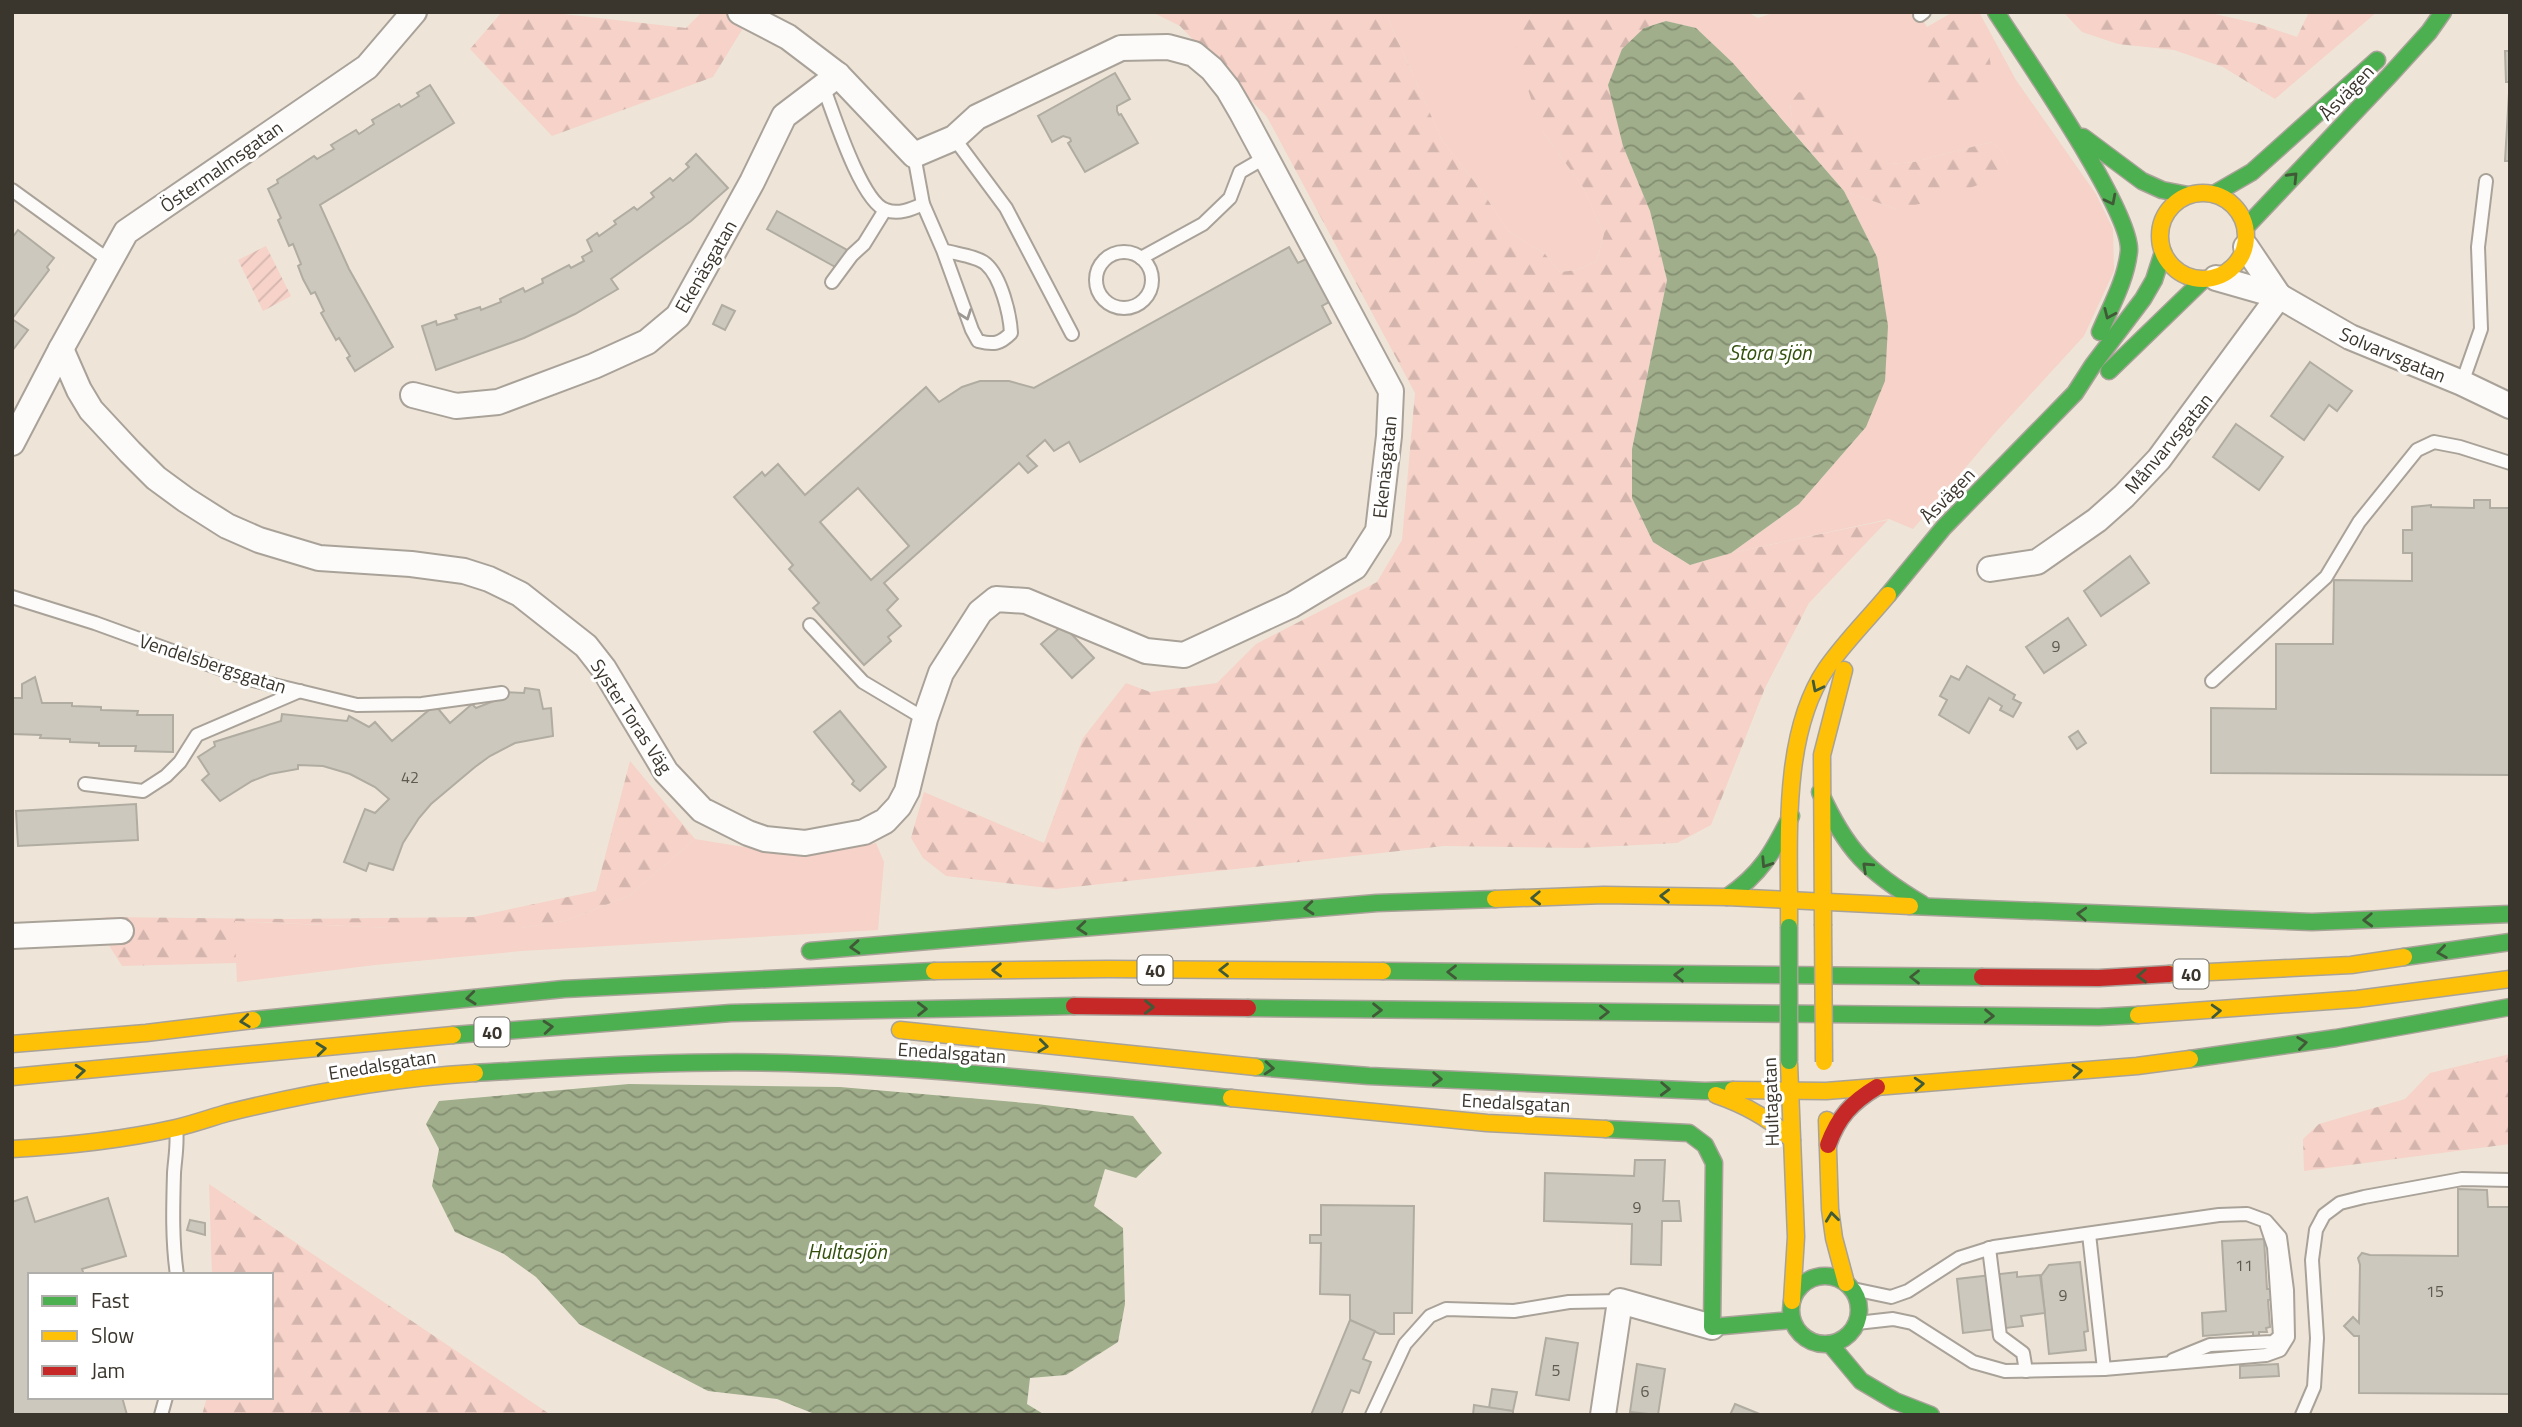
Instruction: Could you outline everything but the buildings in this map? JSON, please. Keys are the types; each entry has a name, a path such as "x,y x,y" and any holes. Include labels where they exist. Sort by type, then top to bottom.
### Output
{"main road":[{"path":"1996,12 2053,98 2115,207 2129,249 2123,280 2110,313 2059,410"},
{"path":"2408,32 2435,12"},
{"name":"Åsvägen","path":"2246,237 2429,32 2443,12"},
{"name":"Åsvägen","path":"2214,194 2252,172 2390,48"},
{"path":"2053,98 2127,197"},
{"path":"2083,137 2142,181 2162,190 2188,195"},
{"path":"2201,192 2214,194 2232,204 2241,214 2246,237 2237,264 2227,272 2209,279 2190,278 2178,272 2163,252 2160,233 2168,210 2188,195 2201,192"},
{"path":"2145,216 2160,233"},
{"name":"Åsvägen","path":"1789,901 1791,816 1798,746 1811,699 1826,670 1944,527 2075,393 2086,371 2146,293 2163,252"},
{"name":"Åsvägen","path":"2075,393 2100,380 2209,279"},
{"name":"Åsvägen","path":"1822,902 1822,755 1830,716 1857,631"},
{"path":"1820,792 1846,845 1863,864 1878,877 1924,905"},
{"path":"1727,898 1759,873 1769,860 1791,816"},
{"path":"790,952 1377,902 1604,895 1924,905 2113,916 2312,922 2510,914"},
{"name":"Hultagatan","path":"1789,901 1789,1090 1796,1237 1792,1320"},
{"path":"1712,1327 1792,1320 1799,1333 1808,1340 1830,1344 1841,1341 1851,1333 1857,1323 1859,1306 1849,1286 1834,1238 1830,1209 1822,902"},
{"name":"40","path":"12,1044 146,1033 564,989 908,971 2099,978 2351,965 2510,942"},
{"path":"564,989 682,967"},
{"name":"40","path":"12,1077 520,1029 731,1013 1050,1006 2099,1017 2261,1008 2431,992 2510,979"},
{"path":"890,1028 1201,1063 1369,1076 1704,1091 1826,1091 2137,1066 2336,1038 2510,1007"},
{"path":"731,1013 864,1026"},
{"name":"Enedalsgatan","path":"12,1149 78,1145 176,1128 229,1113 355,1087 444,1075 682,1063 787,1063 994,1075 1487,1123 1689,1133 1704,1143 1714,1163 1712,1327"},
{"path":"1828,1145 1843,1110 1854,1100 1877,1087"},
{"path":"1704,1091 1738,1102 1765,1116 1791,1140"},
{"path":"1792,1301 1796,1291 1814,1277 1825,1275 1849,1286"},
{"path":"1830,1344 1861,1381 1895,1401 1931,1415"}],"street":[{"name":"Östermalmsgatan","path":"61,349 126,232 367,67 414,12"},
{"path":"740,12 788,37 830,81 914,155"},
{"name":"Ekenäsgatan","path":"914,155 954,138 978,117 1109,52 1145,46 1168,47 1194,54 1212,69 1228,89 1391,391 1389,436 1378,531 1355,567 1293,605 1184,655 1146,651 1026,601"},
{"name":"Ekenäsgatan","path":"413,395 456,405 498,402 594,366 647,342 678,316 752,182 784,116 830,81"},
{"path":"2246,237 2279,296"},
{"path":"2209,279 2279,296"},
{"name":"Solvarvsgatan","path":"2279,296 2350,337 2462,383 2510,406"},
{"name":"Månvarvsgatan","path":"1990,569 2037,562 2097,520 2124,496 2159,459 2279,296"},
{"path":"12,443 61,349"},
{"name":"Syster Toras Väg","path":"61,349 91,410 130,453 156,478 227,526 259,540 319,558 411,564 464,571 520,594 586,646 604,669 666,772 702,810 748,834 765,839 804,843 864,832 885,821 899,806 907,791 925,719 941,673 980,612 996,599 1026,601"},
{"path":"12,936 121,931"},
{"path":"1603,1415 1620,1301 1712,1327"}],"lane":[{"path":"830,81 860,180 873,202 885,210 897,212 923,204"},
{"path":"954,138 1006,208 1072,334"},
{"path":"914,155 923,204 978,341 990,345 1001,343 1011,333 1010,319 996,276 985,263 943,250"},
{"path":"1141,258 1203,224 1230,198 1240,172 1266,157"},
{"path":"2462,383 2481,329 2478,247 2486,181"},
{"path":"12,190 110,261"},
{"path":"832,282 864,244 885,210"},
{"path":"1123,253 1141,258 1151,272 1151,290 1147,298 1140,304 1123,309 1107,302 1100,295 1097,277 1105,260 1114,254 1123,253"},
{"path":"2212,681 2326,577 2360,522 2417,450 2434,442 2460,447 2510,463"},
{"name":"Vendelsbergsgatan","path":"12,597 95,623 249,679 357,705 422,704 502,693"},
{"path":"810,625 863,682 925,719"},
{"path":"85,784 143,791 166,776 180,762 197,736 300,691"},
{"path":"176,1128 178,1145 174,1169 173,1240 177,1273"},
{"path":"2302,1415 2314,1387 2317,1338 2312,1260 2316,1230 2324,1215 2340,1202 2364,1197 2462,1180 2510,1181"},
{"path":"1849,1286 1891,1297 1908,1291 1959,1258 1989,1248 2219,1215 2247,1214 2266,1221 2280,1237 2287,1290 2288,1337 2280,1350 2266,1355 2104,1369 2005,1371 1973,1362 1912,1323 1892,1319 1857,1323"},
{"path":"2089,1234 2104,1369"},
{"path":"1989,1248 2000,1336 2023,1353 2026,1371"},
{"path":"1373,1415 1405,1344 1430,1316 1446,1309 1514,1311 1569,1303 1620,1301"}],"green space":[{"path":"502,12 546,12 686,28 702,12 753,12 713,77 552,136 470,49"},
{"path":"1152,12 1385,12 1442,140 1484,194 1508,231 1545,254 1560,272 1577,270 1597,261 1604,234 1583,187 1542,131 1515,51 1526,19 1535,12 1672,12 1666,21 1644,28 1623,146 1650,211 1667,280 1632,449 1632,498 1653,542 1690,565 1731,553 1888,520 1809,603 1765,688 1711,825 1677,843 1579,848 1444,846 1056,889 946,876 923,858 911,838 924,792 1044,843 1083,738 1126,683 1150,692 1217,683 1256,644 1377,582 1402,540 1415,393 1267,117 1180,26"},
{"path":"1385,12 1535,12 1526,19 1542,131 1583,187 1604,234 1597,261 1577,270 1560,272 1545,254 1508,231 1484,194 1442,140"},
{"path":"1672,12 1747,12 1758,18 1776,12 1918,12 1927,27 1953,12 1979,12 2016,80 2096,194 2113,229 2114,271 2084,336 1995,433 1913,529 1889,519 1731,553 1799,504 1866,427 1877,257 1844,191 1896,209 2008,164 2002,151 1991,142 1914,162 1888,164 1790,103 1794,133 1733,63 1696,28 1666,21"},
{"path":"2063,12 2206,12 2259,24 2297,37 2309,12 2377,12 2275,99 2223,67 2174,50 2118,44 2082,32"},
{"path":"1959,16 1985,46 1991,67 1990,78 1978,104 1958,109 1932,92 1920,73 1924,44"},
{"path":"1799,92 1822,98 1873,153 1888,164 1914,162 1991,142 2002,151 2008,164 1997,178 1934,201 1896,209 1844,191 1794,133 1790,103"},
{"path":"266,246 291,296 263,311 238,260"},
{"path":"630,761 695,839 629,896 564,921 521,928 391,928 235,921 236,963 122,966 93,920 108,917 473,917 596,891"},
{"path":"695,839 786,854 876,843 884,862 878,930 522,951 237,982 234,921 391,928 521,928 564,921 629,896"},
{"path":"2510,1054 2510,1144 2304,1171 2303,1139 2319,1124 2405,1099 2430,1073"},
{"path":"209,1184 551,1415 202,1415 206,1399 273,1399 273,1273 212,1273"}],"water":[{"name":"Stora sjön","path":"1666,21 1696,28 1733,63 1844,191 1877,257 1888,326 1885,381 1866,427 1799,504 1731,553 1690,565 1653,542 1632,498 1632,449 1667,280 1650,211 1623,146 1608,85 1622,49 1644,28"},
{"name":"Hultasjön","path":"629,1084 840,1087 1037,1104 1133,1116 1162,1153 1136,1178 1105,1169 1094,1206 1123,1228 1125,1304 1118,1342 1066,1375 1030,1378 1027,1404 1045,1415 817,1415 777,1399 708,1391 579,1324 536,1277 504,1254 455,1232 432,1186 439,1149 426,1124 439,1101"}],"traffic: fast":[{"path":"1996,12 2095,169 2125,231 2129,251 2125,272 2100,332"},
{"path":"2246,227 2389,76 2429,32 2443,12"},
{"path":"2214,194 2252,172 2377,60"},
{"path":"2083,137 2142,181 2162,190 2188,195"},
{"path":"1888,595 1944,527 2075,393 2143,299 2154,280 2163,252"},
{"path":"2109,371 2203,280"},
{"path":"1820,792 1839,829 1860,858 1887,881 1922,904"},
{"path":"1727,897 1749,880 1765,861 1791,816"},
{"path":"810,951 1377,903 1495,899"},
{"path":"1910,906 2312,922 2510,914"},
{"path":"1789,927 1789,1061"},
{"path":"2404,957 2510,942"},
{"path":"253,1020 564,989 934,971"},
{"path":"1383,971 1982,977"},
{"path":"453,1035 731,1013 1074,1006"},
{"path":"2190,1059 2336,1038 2510,1007"},
{"path":"1248,1008 2099,1017 2138,1015"},
{"path":"475,1073 670,1063 787,1063 954,1072 1231,1098"},
{"path":"1256,1067 1369,1076 1733,1090"},
{"path":"1606,1129 1689,1133 1705,1145 1714,1163 1712,1327 1792,1320"},
{"path":"1832,1276 1853,1291 1859,1303 1859,1310 1857,1323 1849,1334 1832,1344 1818,1344 1801,1334 1793,1323 1791,1303 1801,1286 1812,1278 1832,1276"},
{"path":"1830,1344 1861,1381 1895,1401 1931,1415"}],"traffic: slow":[{"path":"2195,193 2211,193 2234,205 2243,219 2246,236 2243,253 2234,267 2211,279 2195,279 2179,272 2167,260 2160,244 2160,228 2167,212 2179,200 2195,193"},
{"path":"1789,926 1791,793 1794,759 1801,727 1811,696 1826,669 1888,595"},
{"path":"1823,924 1822,755 1844,670"},
{"path":"1495,899 1604,895 1727,897 1910,906"},
{"path":"1823,924 1824,1062"},
{"path":"2169,974 2351,965 2404,957"},
{"path":"934,971 1383,971"},
{"path":"2138,1015 2357,999 2510,979"},
{"path":"12,1044 146,1033 253,1020"},
{"path":"900,1030 1256,1067"},
{"path":"12,1077 453,1035"},
{"path":"1733,1090 1826,1091 2137,1066 2190,1059"},
{"path":"1789,1063 1796,1237 1792,1301"},
{"path":"12,1149 135,1136 319,1093 475,1073"},
{"path":"1716,1095 1757,1113 1792,1140"},
{"path":"1231,1098 1487,1123 1606,1129"},
{"path":"1827,1120 1830,1209 1834,1238 1846,1283"}],"traffic: jam":[{"path":"1982,977 2099,978 2169,974"},
{"path":"1074,1006 1248,1008"},
{"path":"1828,1145 1836,1126 1847,1111 1877,1087"}]}
